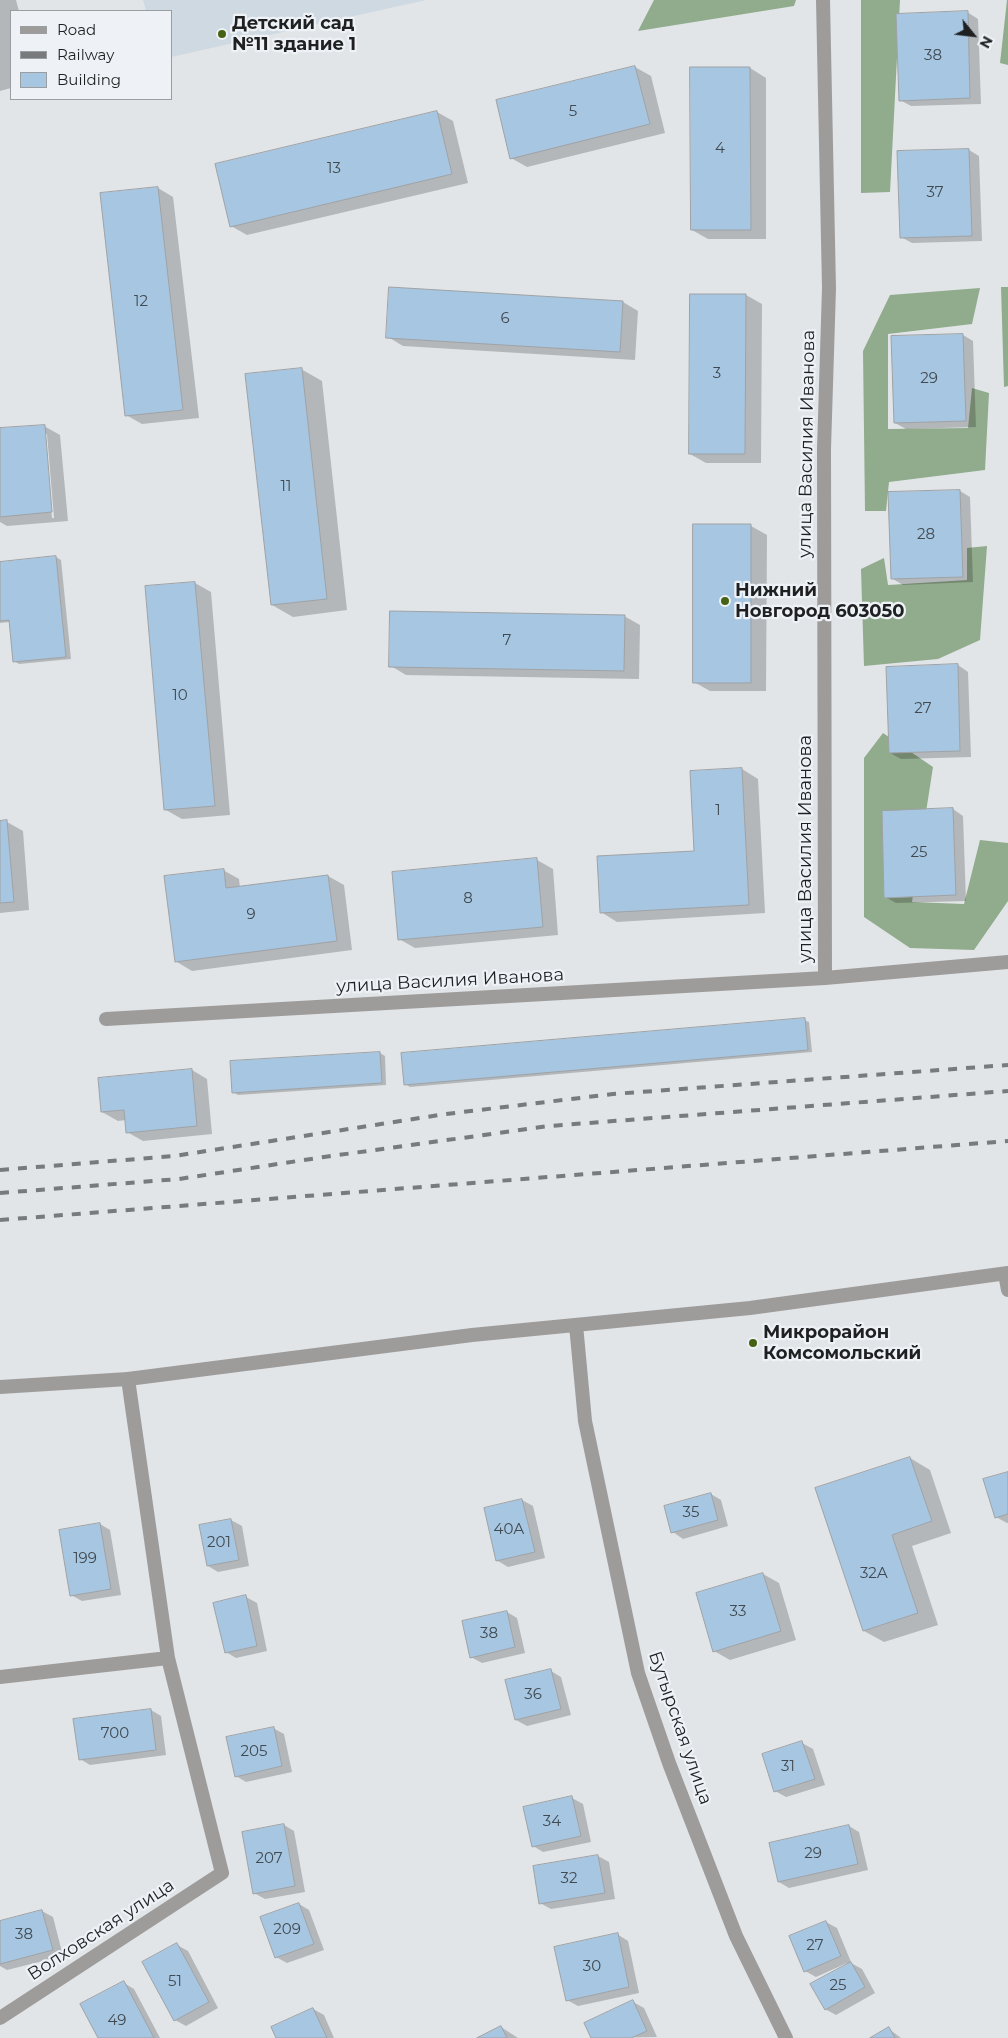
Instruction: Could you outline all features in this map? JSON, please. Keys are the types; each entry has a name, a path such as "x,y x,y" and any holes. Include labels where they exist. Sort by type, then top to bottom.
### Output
{"street":[{"name":"улица Василия Иванова","path":"823,0 828,288 824,475 825,978"},
{"name":"улица Василия Иванова","path":"106,1019 825,978 1008,962"},
{"path":"0,1387 128,1379 472,1335 750,1308 1006,1274 1008,1290"},
{"name":"Бутырская улица","path":"576,1325 585,1421 638,1673 669,1763 736,1936 786,2038"},
{"path":"0,1677 168,1658 128,1379"},
{"name":"Волховская улица","path":"0,2018 222,1873 168,1658"}],"shaded area":[{"name":"Детский сад №11 здание 1","path":"143,0 426,0 172,57 172,10 146,10"}],"green space":[{"path":"654,0 796,0 794,6 638,31"},
{"path":"861,0 900,0 890,192 861,193"},
{"path":"1008,0 1008,65 1000,63"},
{"path":"1001,287 1008,287 1008,386 1004,387"},
{"path":"980,288 972,324 888,334 888,429 968,428 972,388 989,393 985,470 889,482 886,511 865,511 863,351 890,295"},
{"path":"987,546 980,640 938,659 864,666 861,569 884,558 888,585 967,580 967,548"},
{"path":"883,733 933,767 912,902 964,904 980,840 1008,843 1008,901 974,950 910,948 864,917 864,758"}],"building":[{"path":"968,11 970,98 899,101 896,14"},
{"path":"635,66 650,124 510,159 496,100"},
{"path":"690,67 750,67 751,230 691,230"},
{"path":"437,111 452,174 230,227 215,164"},
{"path":"969,149 972,236 900,238 897,151"},
{"path":"158,187 183,410 125,416 100,193"},
{"path":"389,287 623,301 620,352 386,338"},
{"path":"690,294 746,294 745,454 689,454"},
{"path":"963,334 966,421 894,423 891,336"},
{"path":"302,368 327,599 271,605 245,374"},
{"path":"45,425 52,512 0,517 0,428"},
{"path":"960,490 963,577 891,579 888,492"},
{"path":"693,524 751,524 751,683 693,683"},
{"path":"56,556 66,657 13,662 9,620 0,621 0,562"},
{"path":"195,582 215,806 164,810 145,586"},
{"path":"390,611 625,615 624,671 389,667"},
{"path":"958,664 960,751 889,753 886,667"},
{"path":"742,768 749,905 600,913 597,856 694,851 690,771"},
{"path":"953,808 956,895 884,898 882,811"},
{"path":"7,820 14,902 0,903 0,821"},
{"path":"537,858 543,927 398,940 392,872"},
{"path":"224,869 226,888 328,875 337,941 175,962 164,876"},
{"path":"805,1018 808,1050 404,1085 401,1053"},
{"path":"380,1052 382,1083 232,1093 230,1061"},
{"path":"192,1069 197,1126 126,1133 124,1110 101,1112 98,1078"},
{"path":"910,1457 932,1521 892,1535 918,1613 863,1631 815,1488"},
{"path":"1008,1472 1008,1514 995,1518 983,1479"},
{"path":"711,1493 718,1520 671,1533 664,1506"},
{"path":"522,1499 535,1552 496,1561 484,1508"},
{"path":"231,1519 239,1560 207,1566 199,1525"},
{"path":"100,1523 111,1589 70,1596 59,1530"},
{"path":"763,1573 781,1631 713,1652 696,1593"},
{"path":"246,1595 257,1646 225,1653 213,1603"},
{"path":"507,1611 515,1647 470,1658 462,1621"},
{"path":"551,1669 561,1709 515,1720 505,1680"},
{"path":"151,1709 156,1750 79,1760 73,1719"},
{"path":"274,1727 282,1766 235,1777 226,1737"},
{"path":"802,1741 815,1779 774,1792 762,1754"},
{"path":"572,1796 581,1836 532,1847 523,1807"},
{"path":"284,1824 295,1886 253,1894 242,1832"},
{"path":"849,1825 858,1864 778,1882 769,1843"},
{"path":"598,1855 605,1893 539,1904 533,1866"},
{"path":"299,1903 314,1944 275,1958 260,1917"},
{"path":"42,1910 53,1950 0,1964 0,1921"},
{"path":"826,1921 841,1956 804,1972 789,1936"},
{"path":"618,1933 629,1987 566,2001 554,1947"},
{"path":"177,1943 209,2002 174,2021 142,1962"},
{"path":"851,1962 865,1987 825,2010 810,1984"},
{"path":"124,1981 154,2038 98,2038 80,2004"},
{"path":"633,2000 647,2031 631,2038 591,2038 584,2023"},
{"path":"313,2008 327,2038 276,2038 271,2027"},
{"path":"501,2026 507,2038 477,2038"},
{"path":"889,2027 895,2038 870,2038"}],"railway":[{"path":"0,1170 174,1156 446,1114 613,1094 1008,1065"},
{"path":"0,1193 179,1179 549,1126 1008,1091"},
{"path":"0,1220 1008,1141"}],"place":[{"name":"Детский сад №11 здание 1","path":"222,34"},
{"name":"Нижний Новгород 603050","path":"725,601"},
{"name":"Микрорайон Комсомольский","path":"753,1343"}]}
